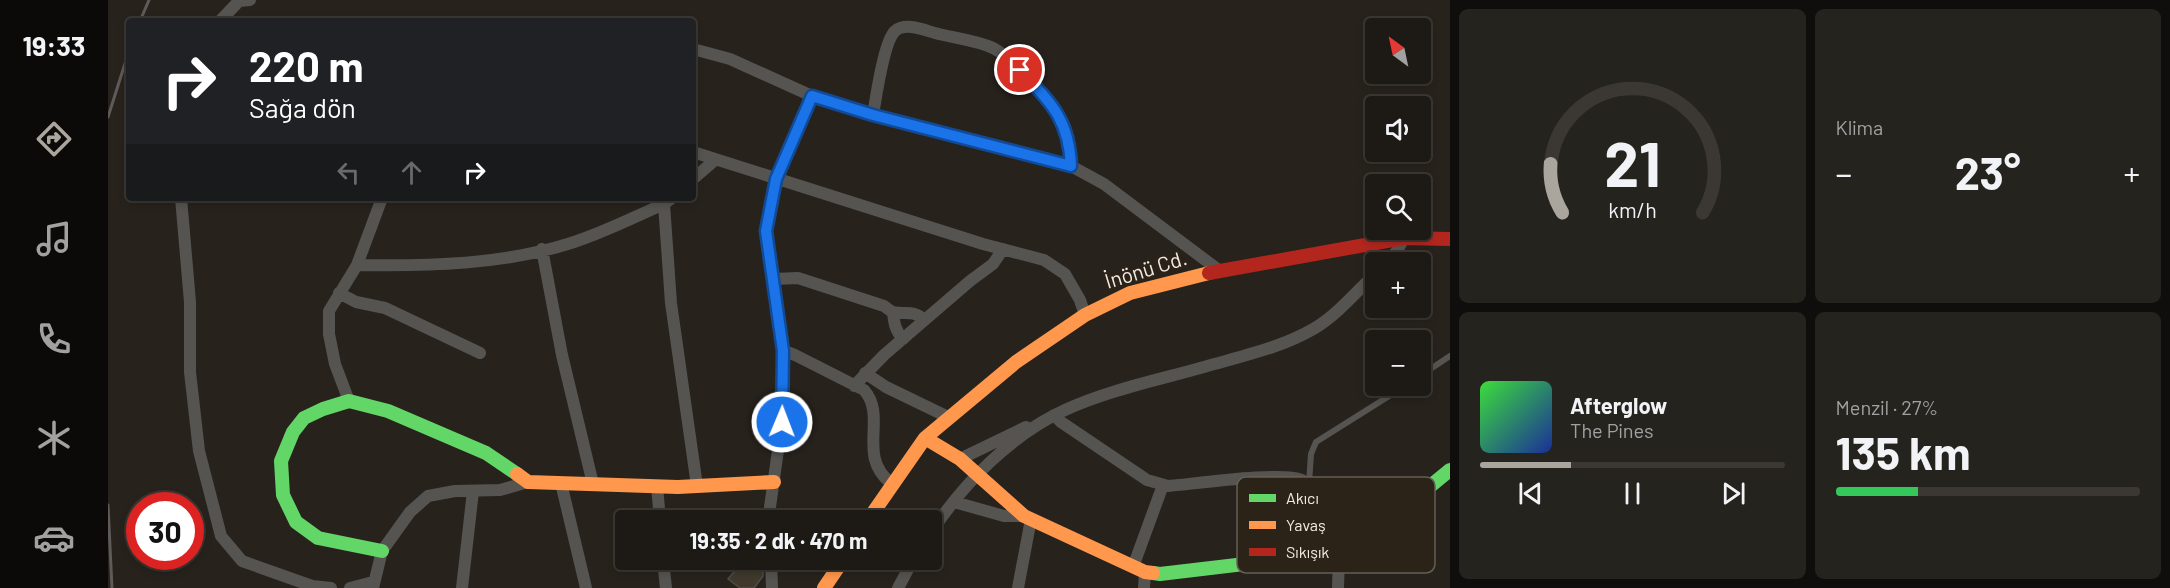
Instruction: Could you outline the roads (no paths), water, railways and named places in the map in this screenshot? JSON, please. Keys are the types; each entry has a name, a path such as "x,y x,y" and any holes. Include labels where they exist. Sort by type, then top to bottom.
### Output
{"street":[{"path":"223,18 239,1 250,0"},
{"path":"873,115 885,56 890,38 896,29 914,28 958,39 992,48 1008,58 1032,83 1056,110 1066,129 1071,166"},
{"path":"696,50 730,59 812,96 873,115 1071,166 1104,184 1220,271"},
{"path":"771,510 782,422 783,351 766,231 776,179 812,96"},
{"path":"696,154 1044,260 1065,274 1080,300 1084,315"},
{"path":"696,176 715,160"},
{"path":"181,201 190,302 190,372 199,451 221,536 242,561 312,586 332,588"},
{"path":"349,401 335,364 329,334 329,311 357,265 381,201"},
{"path":"357,265 420,266 492,261 571,243 668,201 671,303 697,486"},
{"name":"İnönü Cd.","path":"1431,239 1450,239"},
{"name":"İnönü Cd.","path":"874,510 891,483 925,438 1016,362 1084,315 1130,293 1220,271 1393,240"},
{"path":"542,249 562,355 593,484"},
{"path":"854,386 865,373 924,320 993,264 1003,249"},
{"path":"773,279 798,278 884,306 893,312 919,315 924,320"},
{"path":"942,518 978,475 1054,415 1111,393 1266,350 1287,342 1317,327 1365,284"},
{"path":"339,293 356,302 385,308 480,353"},
{"path":"893,312 894,325 897,333 903,339"},
{"path":"783,351 864,390 872,400 874,414 872,439 876,462 882,476 891,483"},
{"path":"865,373 886,387 948,417"},
{"path":"382,551 318,538 296,522 283,495 281,461 293,432 304,418 349,401 388,411 486,453 528,482"},
{"path":"1054,415 1147,480 1163,485 1237,479"},
{"path":"960,459 1024,428 1039,425"},
{"path":"925,438 960,459 1028,517 1160,581 1237,570"},
{"path":"1435,482 1450,470"},
{"path":"1270,477 1297,477"},
{"path":"350,588 373,585 382,551 410,512 428,496 454,491 500,490 528,482 697,486 774,482"},
{"path":"561,483 586,588"},
{"path":"1144,588 1139,570 1163,485"},
{"path":"657,486 659,510"},
{"path":"462,588 472,491"},
{"path":"954,502 1004,516 1028,517"},
{"path":"1018,588 1028,517"},
{"path":"664,570 666,588"},
{"path":"771,570 772,588"},
{"path":"824,588 836,570"},
{"path":"898,588 908,570"},
{"path":"1338,573 1338,588"}],"lane":[{"path":"1431,368 1450,356"},
{"path":"1309,477 1311,454 1316,442 1389,396"},
{"path":"982,448 993,462"}],"railway":[{"path":"141,18 149,0"},
{"path":"108,117 126,60"},
{"path":"108,505 112,588"}]}
